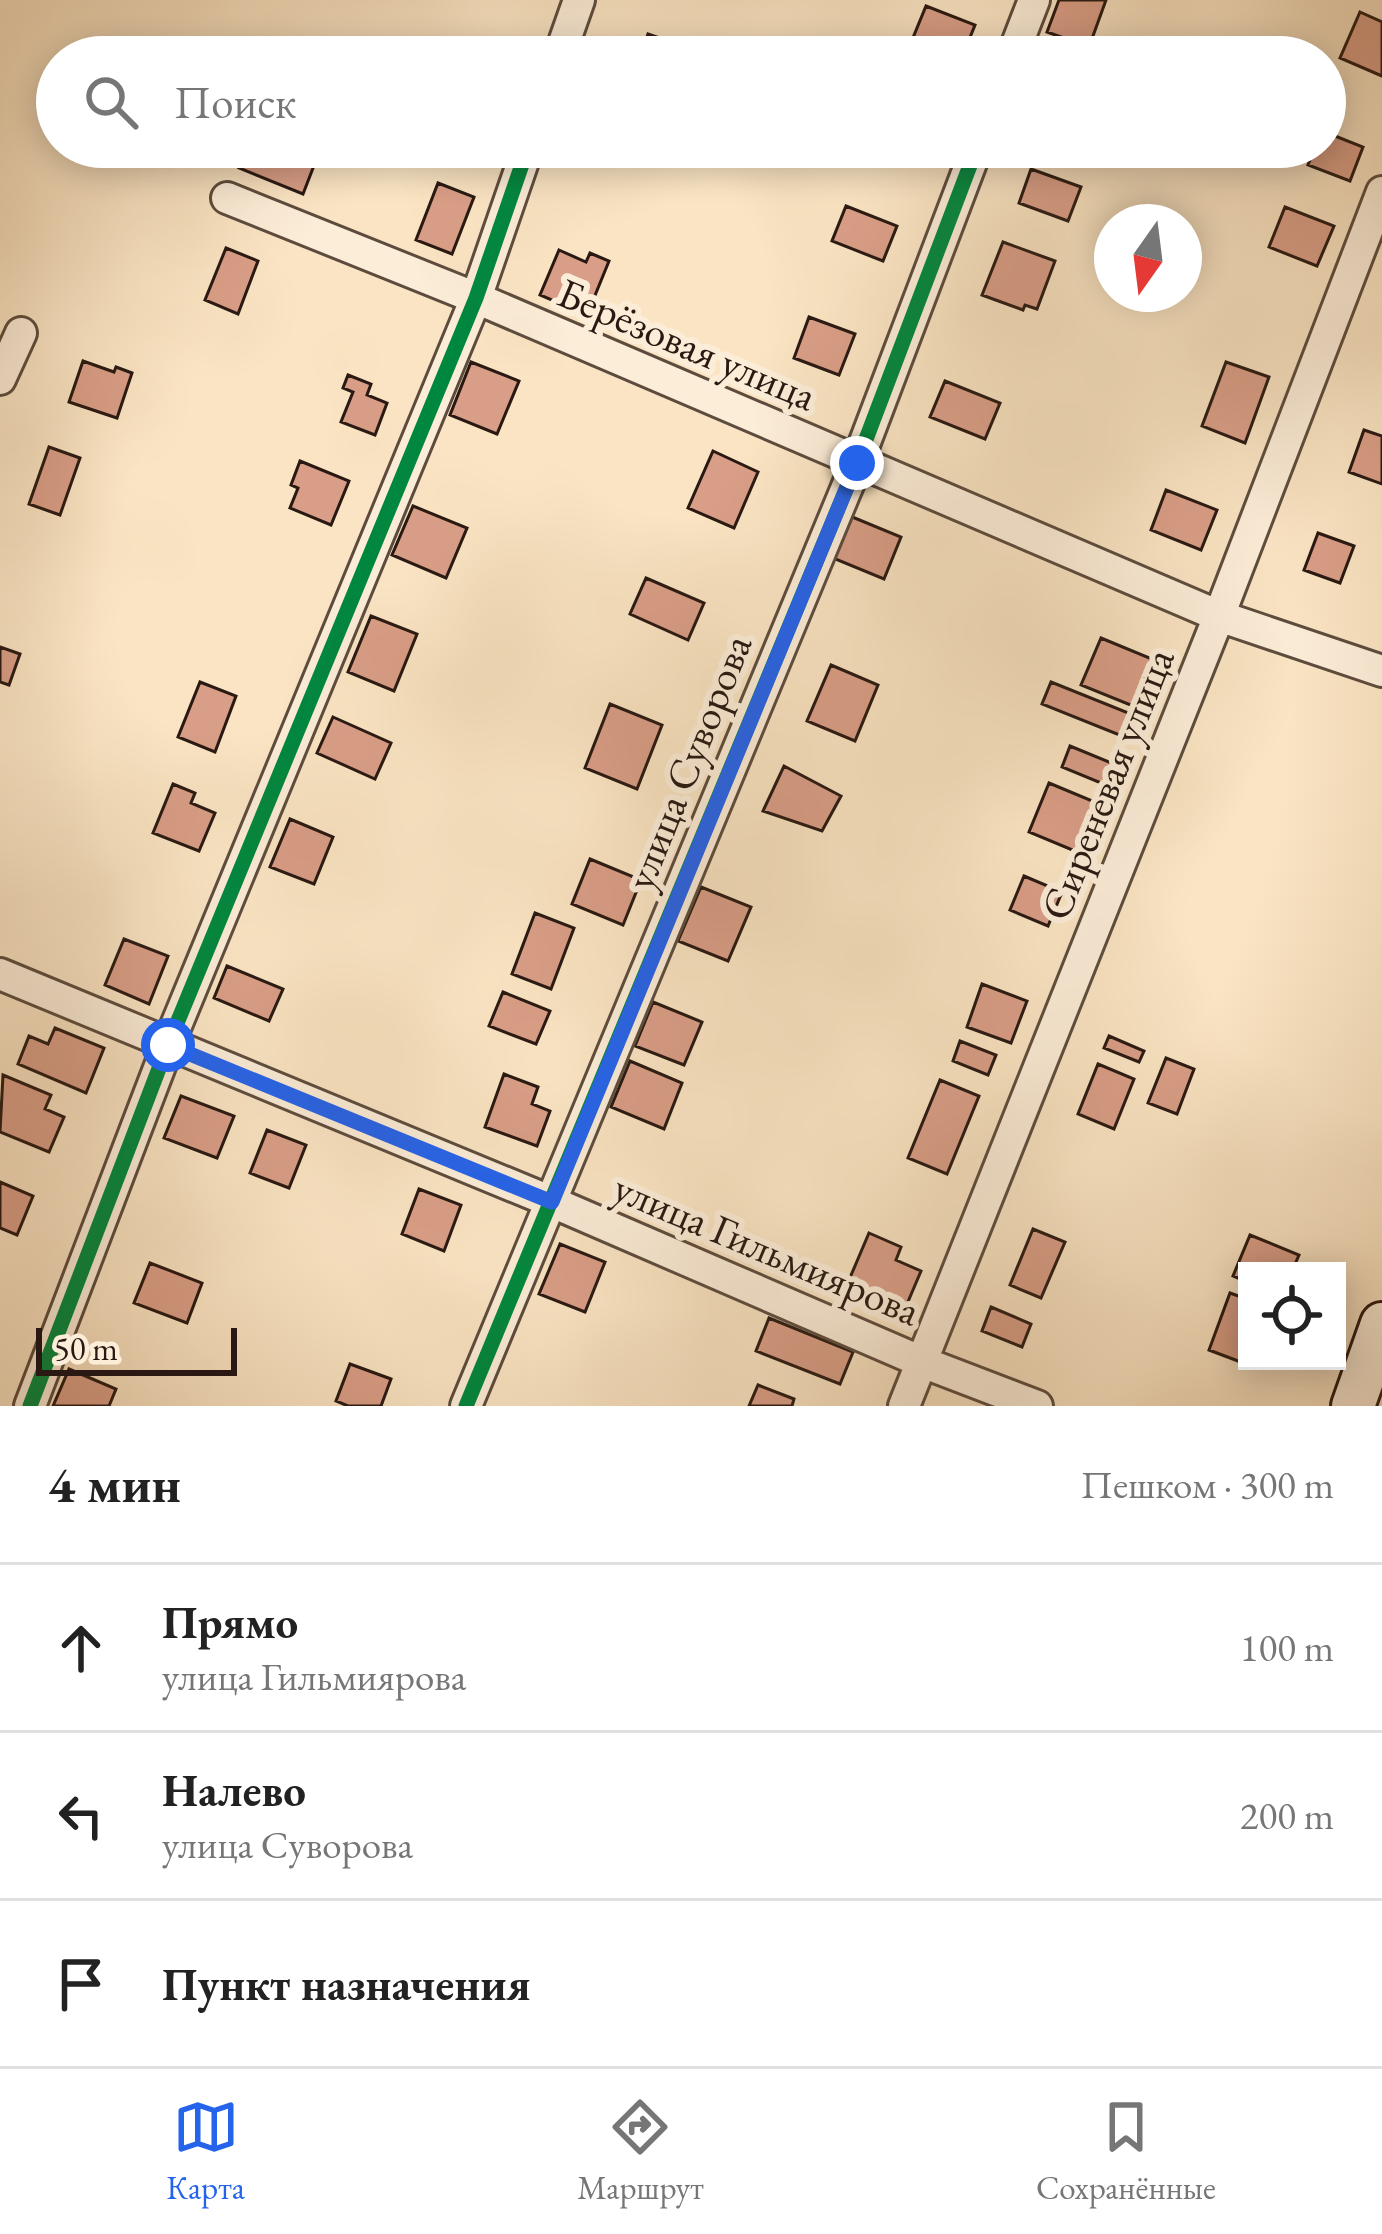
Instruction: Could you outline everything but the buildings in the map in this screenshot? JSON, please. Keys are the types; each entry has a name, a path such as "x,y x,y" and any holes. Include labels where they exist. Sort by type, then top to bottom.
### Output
{"street":[{"path":"567,36 579,0"},
{"path":"1020,36 1034,0"},
{"path":"30,1406 168,1045 476,298 521,168"},
{"name":"улица Суворова","path":"466,1406 857,463 969,168"},
{"name":"Сиреневая улица","path":"904,1406 1219,616 1382,192"},
{"name":"Берёзовая улица","path":"227,198 476,298 1219,616 1382,671"},
{"path":"0,379 21,333"},
{"name":"улица Гильмиярова","path":"0,974 1036,1406"},
{"path":"1353,1406 1382,1324"}],"cycle path":[{"path":"30,1406 168,1045 476,298 521,168"},
{"path":"466,1406 857,463 969,168"}],"route":[{"path":"168,1045 552,1202 857,463"}]}
